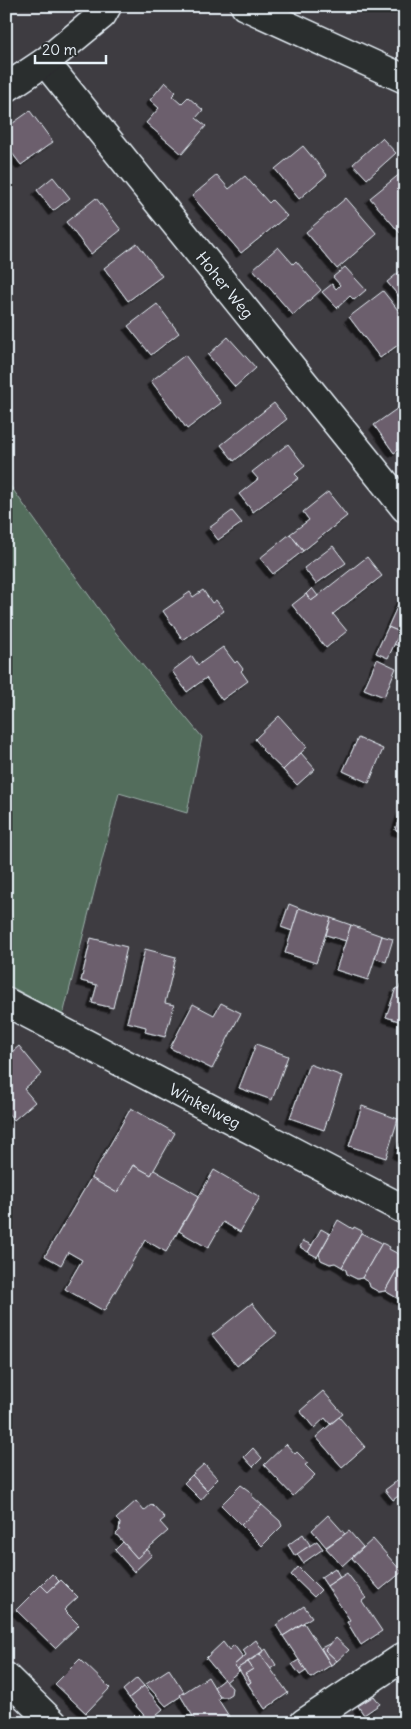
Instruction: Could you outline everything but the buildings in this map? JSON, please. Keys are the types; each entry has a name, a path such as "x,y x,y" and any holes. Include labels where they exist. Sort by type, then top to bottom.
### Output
{"street":[{"path":"6,88 45,62 102,15 107,6"},
{"path":"245,6 405,79"},
{"name":"Hoher Weg","path":"45,62 405,508"},
{"name":"Winkelweg","path":"6,1002 405,1210"},
{"path":"304,1723 405,1656"},
{"path":"6,1677 53,1723"}],"green space":[{"path":"6,480 116,633 202,737 187,813 119,793 63,1015 6,984"}]}
